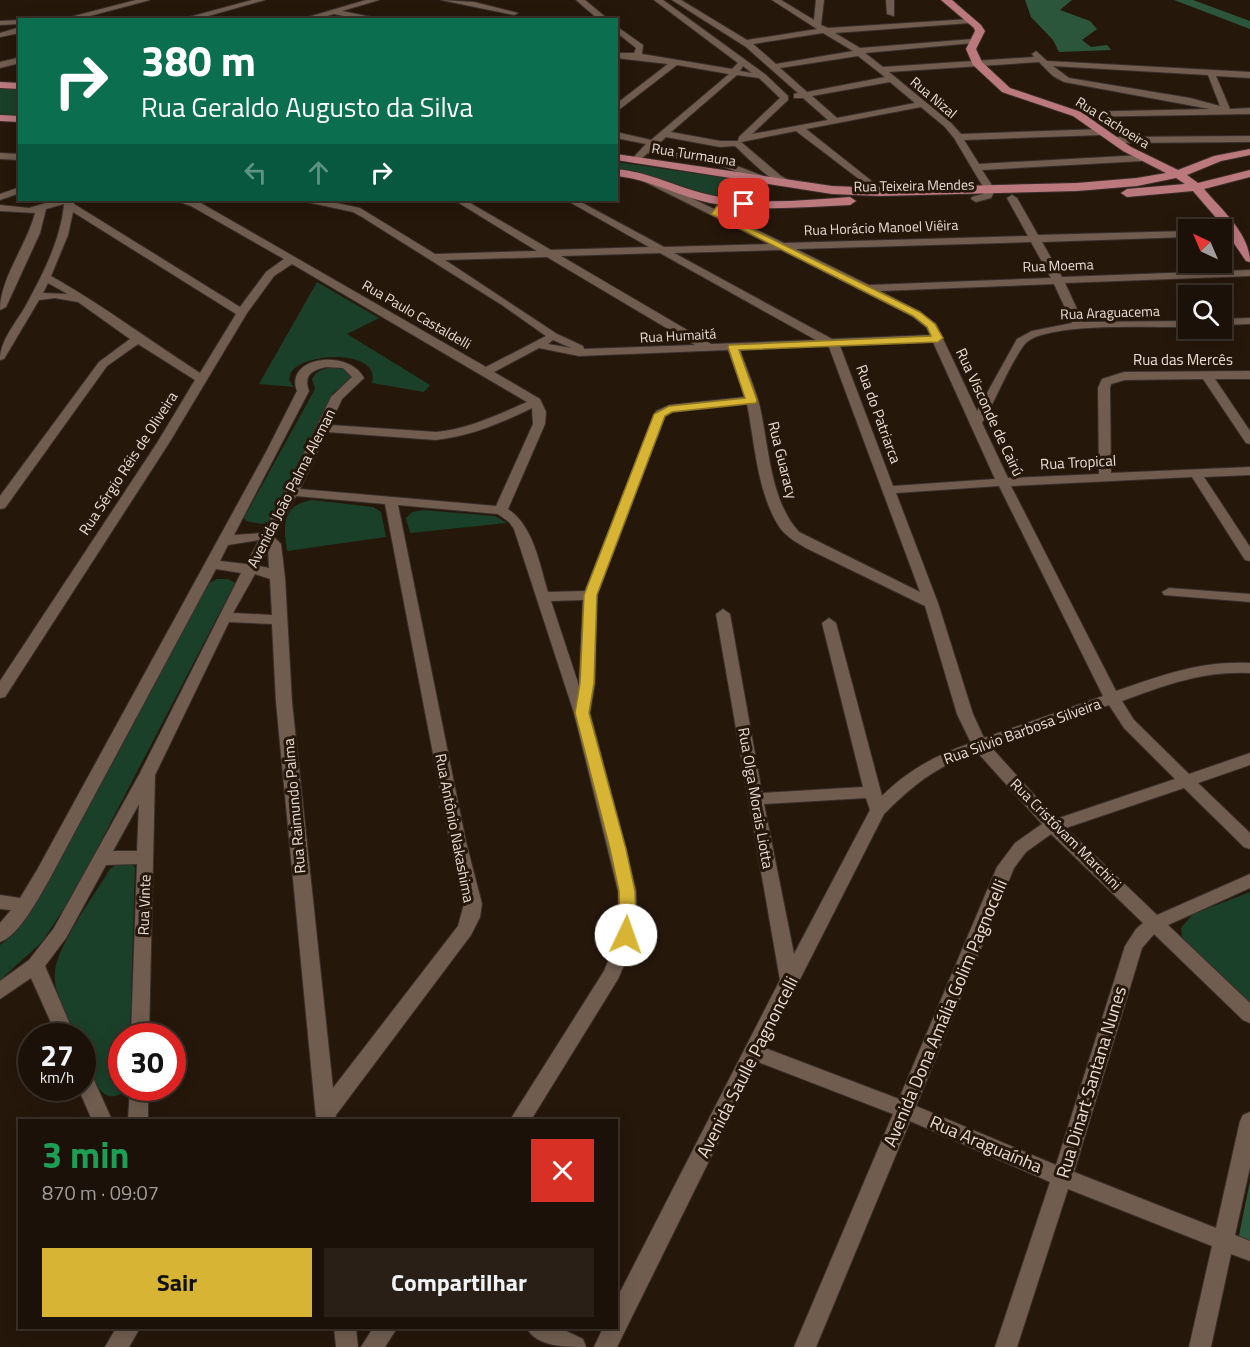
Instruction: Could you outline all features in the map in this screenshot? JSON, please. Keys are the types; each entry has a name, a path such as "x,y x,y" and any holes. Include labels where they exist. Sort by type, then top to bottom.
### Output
{"main road":[{"path":"946,0 980,31 971,49 978,63"},
{"name":"Rua Cachoeira","path":"978,63 1006,90 1077,114 1142,158 1178,174 1206,197 1219,219"},
{"path":"0,85 18,86"},
{"path":"0,118 18,119"},
{"path":"1196,187 1191,179 1193,175 1230,155 1249,153"},
{"name":"Rua Teixeira Mendes","path":"880,192 1103,185 1178,174 1230,155"},
{"name":"Rua Turmauna","path":"618,157 832,190 880,192"},
{"name":"Rua Visconde de Cairú","path":"618,172 638,175"},
{"name":"Rua Teixeira Mendes","path":"638,175 710,199 749,204 976,200 1153,192 1196,187 1250,173"},
{"path":"749,204 769,199 777,193 778,181"},
{"path":"1153,192 1186,193 1206,197"},
{"name":"Rua Cachoeira","path":"1232,238 1250,258"}],"street":[{"path":"71,18 146,0"},
{"path":"190,18 261,0"},
{"path":"309,18 375,0"},
{"path":"445,0 514,13"},
{"path":"580,0 602,18"},
{"path":"658,0 763,77 785,98"},
{"path":"675,0 745,43 835,121"},
{"name":"Rua Nizal","path":"776,0 859,52 948,125 977,166 990,190"},
{"path":"820,0 819,10 823,28"},
{"path":"890,0 891,14"},
{"path":"486,15 501,1 519,18"},
{"path":"796,11 819,10"},
{"path":"331,12 369,18"},
{"path":"745,43 823,28 970,21"},
{"path":"0,23 18,22"},
{"path":"0,35 18,30"},
{"path":"618,30 640,47 636,56"},
{"path":"773,67 859,52 974,41"},
{"path":"618,55 737,71 763,77"},
{"path":"1041,58 1060,76 1076,82 1190,101 1225,110"},
{"path":"882,70 1041,58 1250,75"},
{"path":"0,65 18,60"},
{"path":"636,160 737,71 741,61"},
{"path":"618,108 676,62"},
{"path":"1211,73 1225,110"},
{"path":"740,141 785,98 891,79"},
{"path":"665,134 720,144 922,105"},
{"path":"1077,114 1250,111"},
{"path":"798,128 880,192"},
{"path":"958,137 1102,132"},
{"path":"618,135 653,143"},
{"path":"1114,140 1250,139"},
{"path":"740,141 778,181"},
{"name":"Rua Turmauna","path":"645,150 728,164 778,181"},
{"path":"0,156 18,157"},
{"path":"977,166 1142,158"},
{"name":"Rua Visconde de Cairú","path":"638,175 867,288 926,320 938,338 1003,482 1112,698 1129,724 1250,843"},
{"path":"832,190 858,187 864,181"},
{"path":"0,197 18,190"},
{"path":"976,200 987,196 990,190"},
{"path":"1012,198 1058,280 1079,326"},
{"name":"Rua Paulo Castaldelli","path":"181,201 211,213 487,371 536,402"},
{"name":"Rua Humaitá","path":"316,201 356,210 506,303 553,336 577,348 599,352"},
{"path":"461,201 709,348"},
{"path":"574,201 830,342"},
{"path":"2,209 41,209 68,202"},
{"path":"68,202 98,224 242,313"},
{"path":"15,303 45,277 74,226 68,202"},
{"path":"715,214 721,208 749,204"},
{"path":"0,357 41,209"},
{"path":"74,226 98,224"},
{"name":"Rua Horácio Manoel Viêira","path":"431,257 1178,234"},
{"name":"Rua Sérgio Réis de Oliveira","path":"0,693 163,443 242,313 270,274 292,259"},
{"name":"Rua Moema","path":"867,288 1250,273"},
{"path":"45,277 201,379"},
{"path":"15,303 66,296 83,301"},
{"path":"1232,322 1250,321"},
{"name":"Rua Araguacema","path":"977,423 1021,341 1042,330 1079,326 1178,324"},
{"path":"487,371 541,345 553,336"},
{"name":"Rua Humaitá","path":"541,345 568,353 938,338"},
{"path":"0,505 103,364 118,351 138,339"},
{"name":"Rua do Patriarca","path":"830,342 838,350 932,603 965,714 979,744"},
{"name":"Rua Guaracy","path":"733,347 752,400 772,496 786,526 794,535 932,603"},
{"name":"Avenida João Palma Aleman","path":"0,935 25,905 55,854 224,542 303,391 299,380 301,375 312,367 323,364 339,363 351,367 357,371 358,378 337,397 292,492 224,617 148,773 60,933 35,965 0,991"},
{"path":"1206,374 1250,440"},
{"name":"Rua das Mercês","path":"1105,477 1104,388 1106,382 1112,378 1124,376 1250,375"},
{"path":"582,713 587,683 590,595 660,414 669,409 752,400"},
{"path":"323,428 436,436 454,435 472,430 536,402 540,412 539,424 501,510"},
{"name":"Rua Tropical","path":"890,490 1003,482 1250,471"},
{"path":"1196,474 1243,535 1250,557"},
{"path":"292,492 501,510 514,519 521,529 582,713 618,849 627,891 628,922 623,947 612,974 521,1119"},
{"name":"Rua Antônio Nakashima","path":"326,1116 465,930 471,917 473,904 454,821 391,501"},
{"path":"224,542 246,537 267,538"},
{"name":"Rua Raimundo Palma","path":"267,538 274,544 278,578 279,620 299,863 326,1116"},
{"path":"212,562 225,568 250,568 264,571 278,578"},
{"path":"1169,592 1250,598"},
{"path":"543,597 590,595"},
{"name":"Rua Olga Morais Liotta","path":"723,614 790,982"},
{"path":"224,617 279,620"},
{"path":"755,799 875,801 829,623"},
{"name":"Rua Silvio Barbosa Silveira","path":"875,801 902,786 928,767 979,744 1184,673 1224,667 1250,668"},
{"name":"Rua Cristóvam Marchini","path":"979,744 1053,826 1250,1015"},
{"name":"Avenida Dona Amália Golim Pagnocelli","path":"805,1347 1006,867 1016,850 1031,837 1053,826 1250,759"},
{"name":"Rua Vinte","path":"140,1023 148,773"},
{"name":"Avenida Saulle Pagnoncelli","path":"618,1322 755,1053 875,801"},
{"path":"100,859 129,856 145,859"},
{"name":"Rua Dinart Santana Nunes","path":"1006,1347 1130,958 1142,934 1155,923 1250,881"},
{"path":"0,902 25,905"},
{"path":"35,965 60,1023"},
{"name":"Rua Araguaínha","path":"755,1053 905,1110 1062,1177 1250,1251"},
{"path":"94,1101 102,1119"},
{"path":"138,1119 139,1101"},
{"path":"1200,1347 1250,1121"},
{"path":"116,1347 128,1329"},
{"path":"345,1329 347,1347"},
{"path":"372,1347 385,1329"},
{"path":"540,1329 575,1347"},
{"name":"Avenida Saulle Pagnoncelli","path":"605,1347 614,1329"}],"green space":[{"path":"1025,0 1072,0 1060,10 1090,21 1097,29 1082,40 1091,47 1107,45 1111,50 1059,52 1053,40 1031,17"},
{"path":"1174,0 1193,0 1250,21 1250,29"},
{"path":"0,87 18,88 18,118 0,117"},
{"path":"618,162 761,183 767,193 749,199 711,196 635,172 618,170"},
{"path":"317,282 379,318 347,334 430,385 424,392 372,383 372,372 365,364 341,357 326,357 300,365 292,371 290,376 289,380 294,387 259,384"},
{"path":"335,367 346,370 351,375 351,379 333,393 272,520 262,524 246,521 244,518 315,389 312,379 316,373"},
{"path":"313,500 373,507 381,512 386,537 287,551 285,524 290,511 303,502"},
{"path":"423,510 495,516 507,523 410,533 406,518 412,512"},
{"path":"217,579 228,579 235,583 74,893 42,942 0,980 0,945 14,934 40,895 208,584"},
{"path":"130,863 135,867 130,1023 108,1023 108,1096 96,1084 96,1023 70,1023 56,987 55,971 70,933 110,869 117,864"},
{"path":"1250,892 1250,1009 1183,945 1181,928 1193,914"},
{"path":"1250,1181 1250,1245 1238,1240"}],"route":[{"path":"626,935 627,891 582,713 587,683 590,595 660,414 669,409 752,400 733,347 938,338 932,326 916,314 715,214 726,206 744,204"}]}
